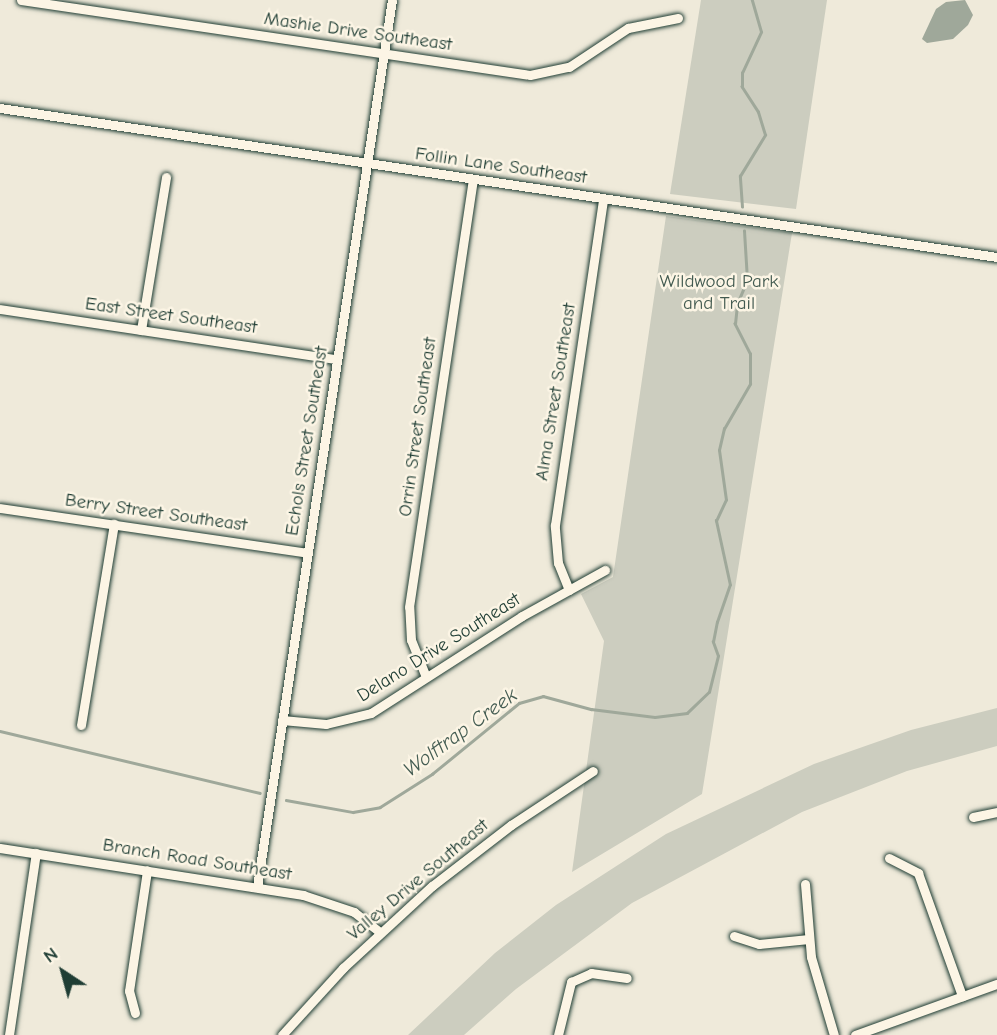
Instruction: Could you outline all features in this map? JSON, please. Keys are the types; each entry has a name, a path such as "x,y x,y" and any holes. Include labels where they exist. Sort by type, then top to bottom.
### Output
{"street":[{"name":"Mashie Drive Southeast","path":"21,0 545,75 569,67 628,28 678,18"},
{"name":"Echols Street Southeast","path":"257,887 392,0"},
{"name":"Follin Lane Southeast","path":"0,108 997,257"},
{"path":"141,330 166,177"},
{"name":"Orrin Street Southeast","path":"426,677 411,640 409,607 473,180"},
{"name":"Alma Street Southeast","path":"569,590 558,563 555,525 603,199"},
{"name":"East Street Southeast","path":"0,309 337,359"},
{"name":"Berry Street Southeast","path":"0,508 307,552"},
{"path":"81,725 114,524"},
{"name":"Delano Drive Southeast","path":"282,720 326,724 358,719 605,570"},
{"name":"Valley Drive Southeast","path":"282,1035 380,932 471,854 593,771"},
{"path":"973,817 997,812"},
{"name":"Branch Road Southeast","path":"0,848 257,887 329,902 363,918 380,932"},
{"path":"9,1035 36,853"},
{"path":"889,858 918,873 962,996"},
{"path":"135,1013 129,991 147,870"},
{"path":"805,884 809,939 834,1035"},
{"path":"734,936 759,944 809,939"},
{"path":"558,1035 566,989 574,974 591,973 628,978"},
{"path":"855,1035 997,984"}],"green space":[{"path":"701,0 827,0 796,209 670,194"},
{"name":"Wildwood Park and Trail","path":"666,216 792,233 702,794 572,872 604,641 581,594 613,577"},
{"path":"997,708 997,746 907,771 802,812 632,903 516,989 464,1035 408,1035 495,953 556,905 666,834 814,764 911,730"}],"shaded area":[{"path":"965,0 973,15 968,25 953,39 927,43 922,39 936,9 946,2"}],"waterway":[{"name":"Wolftrap Creek","path":"742,207 740,176 765,135 758,112 742,87 742,73 761,32 752,0"},
{"name":"Wolftrap Creek","path":"286,800 353,812 380,807 432,774 519,703 543,696 591,709 655,717 687,713 709,692 718,656 713,642 730,585 716,521 726,500 719,450 724,429 750,384 750,354 735,324 737,304 747,280 744,231"},
{"name":"Wolftrap Creek","path":"0,731 260,793"}]}
